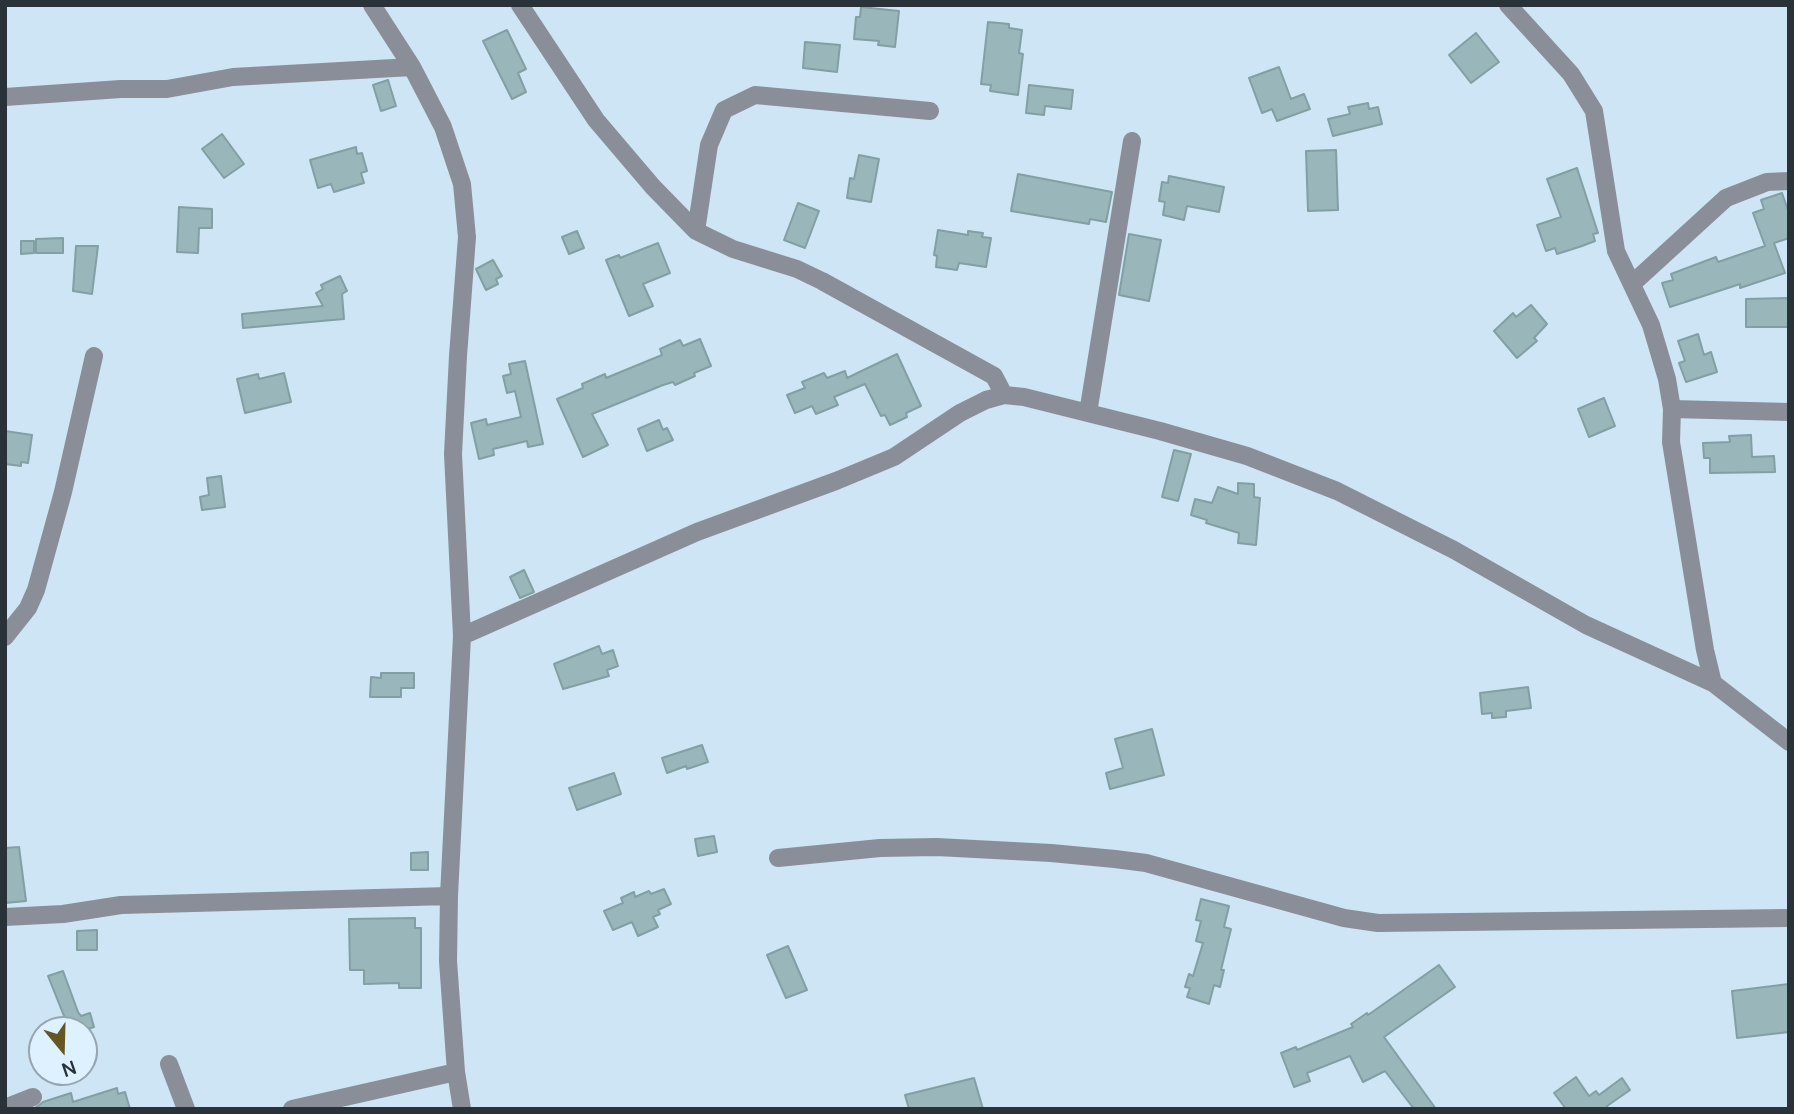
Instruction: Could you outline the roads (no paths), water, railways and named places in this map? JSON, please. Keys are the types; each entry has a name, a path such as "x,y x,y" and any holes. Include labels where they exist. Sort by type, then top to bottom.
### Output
{"street":[{"path":"372,5 412,67 443,127 463,184 467,237 453,454 462,636 449,896 449,961 456,1072 462,1109"},
{"path":"520,5 596,120 661,196 696,231 733,249 797,269 834,288 994,376 1004,395"},
{"path":"1508,5 1571,74 1594,111 1616,251 1651,325 1667,379 1672,409 1671,442 1705,650 1713,683"},
{"path":"5,97 121,89 167,89 233,77 412,67"},
{"path":"696,231 709,145 724,110 755,95 930,111"},
{"path":"1088,413 1132,141"},
{"path":"1633,283 1726,198 1766,182 1789,181"},
{"path":"5,637 28,608 36,590 63,492 94,356"},
{"path":"462,636 696,532 894,457 960,414 986,400 1004,395 1024,397 1088,413 1247,456 1337,491 1454,550 1586,625 1713,683 1789,742"},
{"path":"1672,409 1789,412"},
{"path":"778,858 880,848 937,847 1102,858 1146,863 1344,918 1378,923 1789,918"},
{"path":"5,917 63,914 121,905 449,896"},
{"path":"169,1064 186,1109"},
{"path":"292,1109 456,1072"},
{"path":"5,1108 33,1097"}]}
